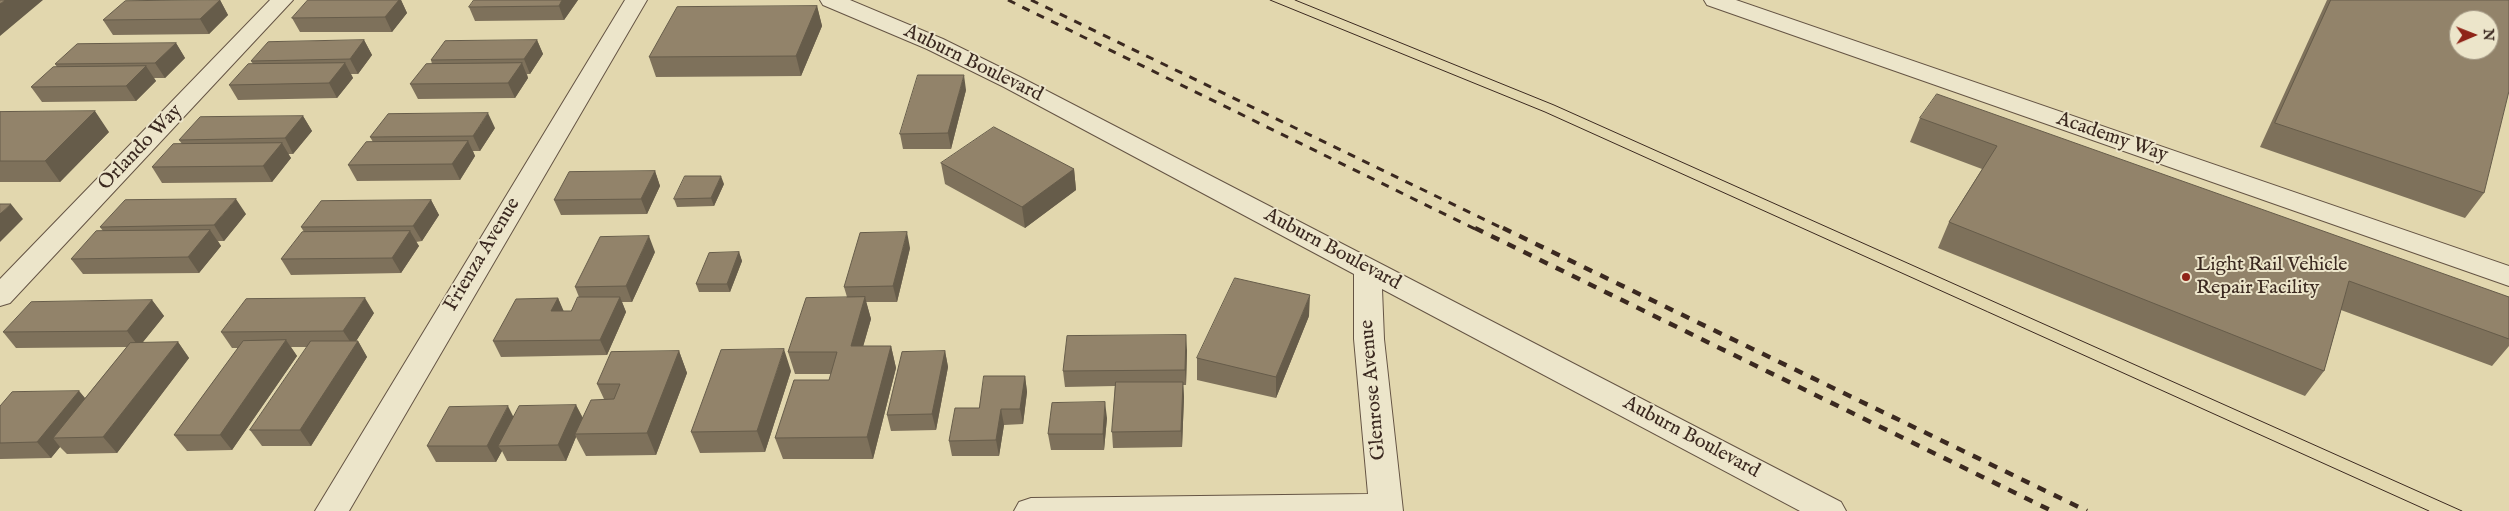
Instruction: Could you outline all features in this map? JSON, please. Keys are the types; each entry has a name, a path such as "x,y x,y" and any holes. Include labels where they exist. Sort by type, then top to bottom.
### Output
{"street":[{"name":"Orlando Way","path":"0,296 282,0"},
{"name":"Frienza Avenue","path":"332,511 636,0"},
{"name":"Auburn Boulevard","path":"830,0 935,44 1012,82 1829,511"},
{"name":"Academy Way","path":"1715,0 2509,276"},
{"name":"Glenrose Avenue","path":"1368,269 1368,339 1386,509"},
{"path":"1031,511 1386,509"}],"building":[{"path":"220,0 200,19 103,20 125,1"},
{"path":"308,0 399,0 385,17 292,18"},
{"path":"474,0 562,0 559,6 469,7"},
{"path":"2331,0 2509,0 2509,91 2484,193 2275,123"},
{"path":"817,6 796,56 649,57 677,7"},
{"path":"364,40 350,59 251,61 268,42"},
{"path":"537,40 524,59 431,60 445,41"},
{"path":"176,43 155,63 55,64 77,44"},
{"path":"345,63 329,83 229,85 248,64"},
{"path":"522,63 508,83 410,84 426,64"},
{"path":"146,66 126,86 31,87 53,67"},
{"path":"918,75 964,75 948,133 900,134"},
{"name":"Light Rail Vehicle Repair Facility","path":"1937,94 2509,297 2509,339 2349,281 2324,371 1949,222 1997,146 1920,118"},
{"path":"95,111 45,161 0,161 0,112"},
{"path":"488,113 473,136 370,137 388,114"},
{"path":"303,116 285,138 179,140 200,117"},
{"path":"994,127 1074,169 1022,207 941,163"},
{"path":"468,141 452,164 348,165 366,142"},
{"path":"282,143 263,166 152,167 173,144"},
{"path":"655,171 641,199 554,200 569,172"},
{"path":"685,176 721,176 711,198 674,199"},
{"path":"236,199 214,225 100,227 125,200"},
{"path":"431,200 413,226 301,227 321,201"},
{"path":"0,204 11,204 0,214"},
{"path":"210,230 188,257 71,259 96,231"},
{"path":"410,231 392,258 281,259 302,232"},
{"path":"907,232 893,286 844,287 860,233"},
{"path":"649,236 626,286 575,287 600,237"},
{"path":"739,252 727,284 696,284 709,253"},
{"path":"1235,278 1310,295 1276,377 1197,358"},
{"path":"578,297 620,297 600,340 493,341 516,299 558,298 551,311 571,311"},
{"path":"865,297 851,346 891,346 867,437 775,438 794,380 829,380 837,352 788,352 806,298"},
{"path":"365,298 343,331 221,332 246,299"},
{"path":"152,300 127,331 3,332 31,302"},
{"path":"1186,335 1185,370 1063,371 1067,336"},
{"path":"286,340 220,435 174,435 243,341"},
{"path":"311,341 358,341 300,430 250,430"},
{"path":"178,342 103,437 53,438 130,343"},
{"path":"784,349 757,431 691,432 721,350"},
{"path":"679,351 647,433 575,434 591,400 614,399 620,384 597,384 611,352"},
{"path":"945,351 932,414 887,415 902,352"},
{"path":"984,376 1025,376 1020,409 1001,409 996,440 949,441 955,408 979,408"},
{"path":"1116,382 1183,382 1181,431 1112,432"},
{"path":"79,391 37,442 0,443 0,406 12,392"},
{"path":"1105,402 1103,434 1048,434 1052,403"},
{"path":"576,405 558,445 498,446 519,406"},
{"path":"508,406 487,446 427,446 449,407"}],"tram line":[{"path":"1270,0 1545,112 2429,511"},
{"path":"1295,0 1554,105 2462,511"}],"railway":[{"path":"1008,0 1477,230"},
{"path":"1031,0 1506,230"},
{"path":"1475,228 2052,511"},
{"path":"1503,228 2087,511"}],"place":[{"name":"Light Rail Vehicle Repair Facility","path":"2186,277"}]}
